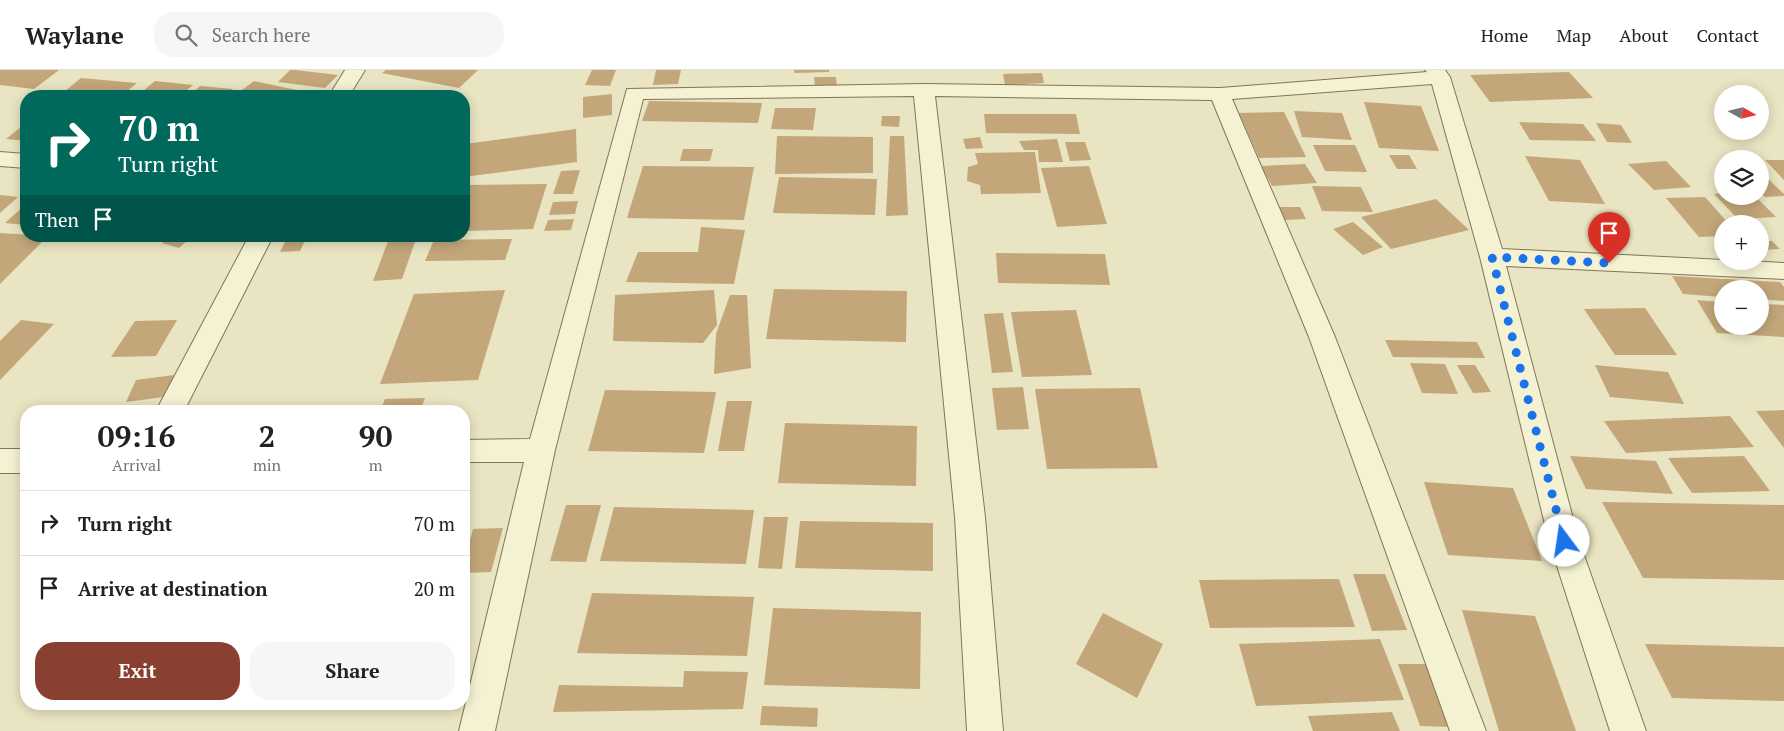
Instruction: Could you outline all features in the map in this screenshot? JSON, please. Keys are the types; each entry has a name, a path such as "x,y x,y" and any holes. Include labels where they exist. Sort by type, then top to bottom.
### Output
{"street":[{"path":"343,90 355,70"},
{"path":"477,731 541,450 636,85 1220,94 1437,74 1492,257 1564,541 1628,731"},
{"path":"924,90 970,517 985,731"},
{"path":"1220,94 1322,337 1468,731"},
{"path":"0,159 20,161"},
{"path":"173,405 257,242"},
{"path":"1492,257 1784,271"},
{"path":"470,451 541,450"},
{"path":"0,461 20,461"}],"building":[{"path":"0,70 59,70 34,89 0,85"},
{"path":"290,70 338,75 325,88 278,82"},
{"path":"386,70 478,70 459,88 382,73"},
{"path":"592,70 616,70 610,86 585,85"},
{"path":"656,70 681,70 678,84 653,85"},
{"path":"794,70 829,70 829,72 794,73"},
{"path":"1569,72 1593,98 1490,102 1470,75"},
{"path":"1042,73 1044,83 1005,85 1003,74"},
{"path":"814,77 836,77 837,87 815,88"},
{"path":"81,78 137,83 128,90 66,90"},
{"path":"155,81 193,85 187,90 144,90"},
{"path":"254,81 296,90 242,90"},
{"path":"200,86 233,89 232,90 196,90"},
{"path":"612,94 612,115 583,118 583,97"},
{"path":"649,101 762,103 758,123 642,121"},
{"path":"1364,102 1421,106 1439,151 1379,148"},
{"path":"775,108 816,108 813,130 771,129"},
{"path":"1294,111 1342,113 1352,140 1302,137"},
{"path":"1284,112 1306,157 1259,158 1239,113"},
{"path":"984,114 1076,114 1080,134 986,133"},
{"path":"882,116 900,116 899,127 881,126"},
{"path":"1519,122 1583,124 1596,141 1530,140"},
{"path":"1596,123 1621,125 1632,143 1607,142"},
{"path":"20,128 20,140 6,139"},
{"path":"576,129 577,162 470,176 470,143"},
{"path":"777,136 873,137 873,173 775,174"},
{"path":"890,136 904,136 908,215 886,216"},
{"path":"980,137 983,148 966,149 963,139"},
{"path":"1057,139 1063,162 1039,162 1038,150 1024,150 1019,141"},
{"path":"1065,142 1085,142 1091,160 1070,161"},
{"path":"1313,145 1355,145 1367,172 1325,171"},
{"path":"683,149 713,149 710,161 680,161"},
{"path":"1035,152 1041,193 981,194 980,185 967,181 968,167 978,164 975,153"},
{"path":"1389,155 1409,155 1417,169 1397,169"},
{"path":"1525,156 1580,160 1605,204 1549,201"},
{"path":"1769,160 1784,160 1784,180 1769,164"},
{"path":"1666,161 1691,187 1654,190 1628,164"},
{"path":"1305,164 1317,183 1272,186 1261,166"},
{"path":"643,166 754,167 744,220 627,218"},
{"path":"1089,166 1107,224 1057,227 1041,168"},
{"path":"580,170 573,194 553,194 561,171"},
{"path":"779,177 877,179 875,215 773,213"},
{"path":"1769,180 1784,194 1784,196 1769,197"},
{"path":"547,184 533,229 470,231 470,185"},
{"path":"1312,186 1361,187 1373,212 1322,211"},
{"path":"0,195 18,197 0,213"},
{"path":"1705,197 1721,215 1714,215 1714,236 1699,237 1666,198"},
{"path":"1436,199 1469,230 1391,249 1361,217"},
{"path":"578,201 575,214 549,215 553,202"},
{"path":"1725,205 1764,205 1776,217 1769,217 1769,215 1734,215"},
{"path":"1278,207 1300,207 1306,219 1283,220"},
{"path":"20,209 20,224 5,223"},
{"path":"574,219 571,230 544,231 548,220"},
{"path":"1353,222 1383,247 1363,255 1333,229"},
{"path":"701,227 745,230 734,284 626,282 638,252 698,252"},
{"path":"0,233 20,234 20,242 42,242 0,284"},
{"path":"512,239 505,260 425,261 433,242 470,242 470,240"},
{"path":"1769,241 1772,241 1780,249 1769,250"},
{"path":"163,242 186,242 179,248 162,243"},
{"path":"285,242 304,242 300,251 280,252"},
{"path":"388,242 415,242 402,279 373,281"},
{"path":"996,253 1105,254 1110,285 998,283"},
{"path":"1672,276 1744,280 1714,280 1714,296 1683,294"},
{"path":"1769,281 1780,282 1784,287 1784,301 1769,300"},
{"path":"774,289 907,291 906,342 766,339"},
{"path":"505,290 478,380 380,384 414,294"},
{"path":"714,290 717,325 703,343 613,341 615,295"},
{"path":"730,295 747,295 751,368 714,374 716,334"},
{"path":"1697,300 1714,301 1714,328"},
{"path":"1769,304 1784,305 1784,337 1750,335 1769,335"},
{"path":"1645,308 1677,355 1615,355 1584,309"},
{"path":"1076,310 1092,375 1022,377 1011,312"},
{"path":"1003,313 1013,372 992,373 984,314"},
{"path":"21,320 54,324 0,380 0,341"},
{"path":"177,320 156,356 111,357 135,321"},
{"path":"1385,340 1477,342 1485,358 1393,357"},
{"path":"1410,363 1445,364 1458,394 1422,393"},
{"path":"1457,365 1475,365 1491,392 1473,393"},
{"path":"1595,365 1668,372 1684,404 1610,397"},
{"path":"174,375 164,397 126,402 136,380"},
{"path":"1023,387 1029,429 997,430 992,388"},
{"path":"1140,388 1158,468 1047,469 1035,389"},
{"path":"605,390 716,392 704,453 588,451"},
{"path":"425,398 422,405 382,405 385,399"},
{"path":"727,401 752,401 744,451 718,451"},
{"path":"1784,410 1784,448 1756,411"},
{"path":"1730,416 1754,447 1626,453 1604,421"},
{"path":"785,423 917,426 916,486 778,483"},
{"path":"1570,456 1656,461 1673,494 1586,489"},
{"path":"1744,456 1770,491 1692,493 1668,458"},
{"path":"1424,482 1513,488 1542,561 1448,555"},
{"path":"1602,502 1784,505 1784,580 1643,578"},
{"path":"566,505 601,505 586,562 550,561"},
{"path":"614,507 754,510 746,564 600,561"},
{"path":"764,517 788,517 782,569 758,568"},
{"path":"800,521 933,523 933,571 795,568"},
{"path":"503,528 491,572 470,573 470,540 473,529"},
{"path":"1353,574 1385,574 1407,630 1372,631"},
{"path":"1339,579 1355,627 1210,628 1199,580"},
{"path":"592,593 754,597 747,656 577,653"},
{"path":"773,608 921,612 920,689 764,685"},
{"path":"1462,610 1535,616 1576,731 1499,731"},
{"path":"1103,613 1163,644 1137,698 1076,664"},
{"path":"1380,639 1404,700 1256,706 1239,644"},
{"path":"1645,644 1784,647 1784,701 1672,698"},
{"path":"1398,664 1429,664 1452,727 1420,726"},
{"path":"684,671 748,672 743,709 553,712 559,685 683,687"},
{"path":"762,706 818,708 817,727 760,725"},
{"path":"1392,712 1400,731 1313,731 1308,716"}],"route":[{"path":"1564,541 1492,257 1609,263"}]}
